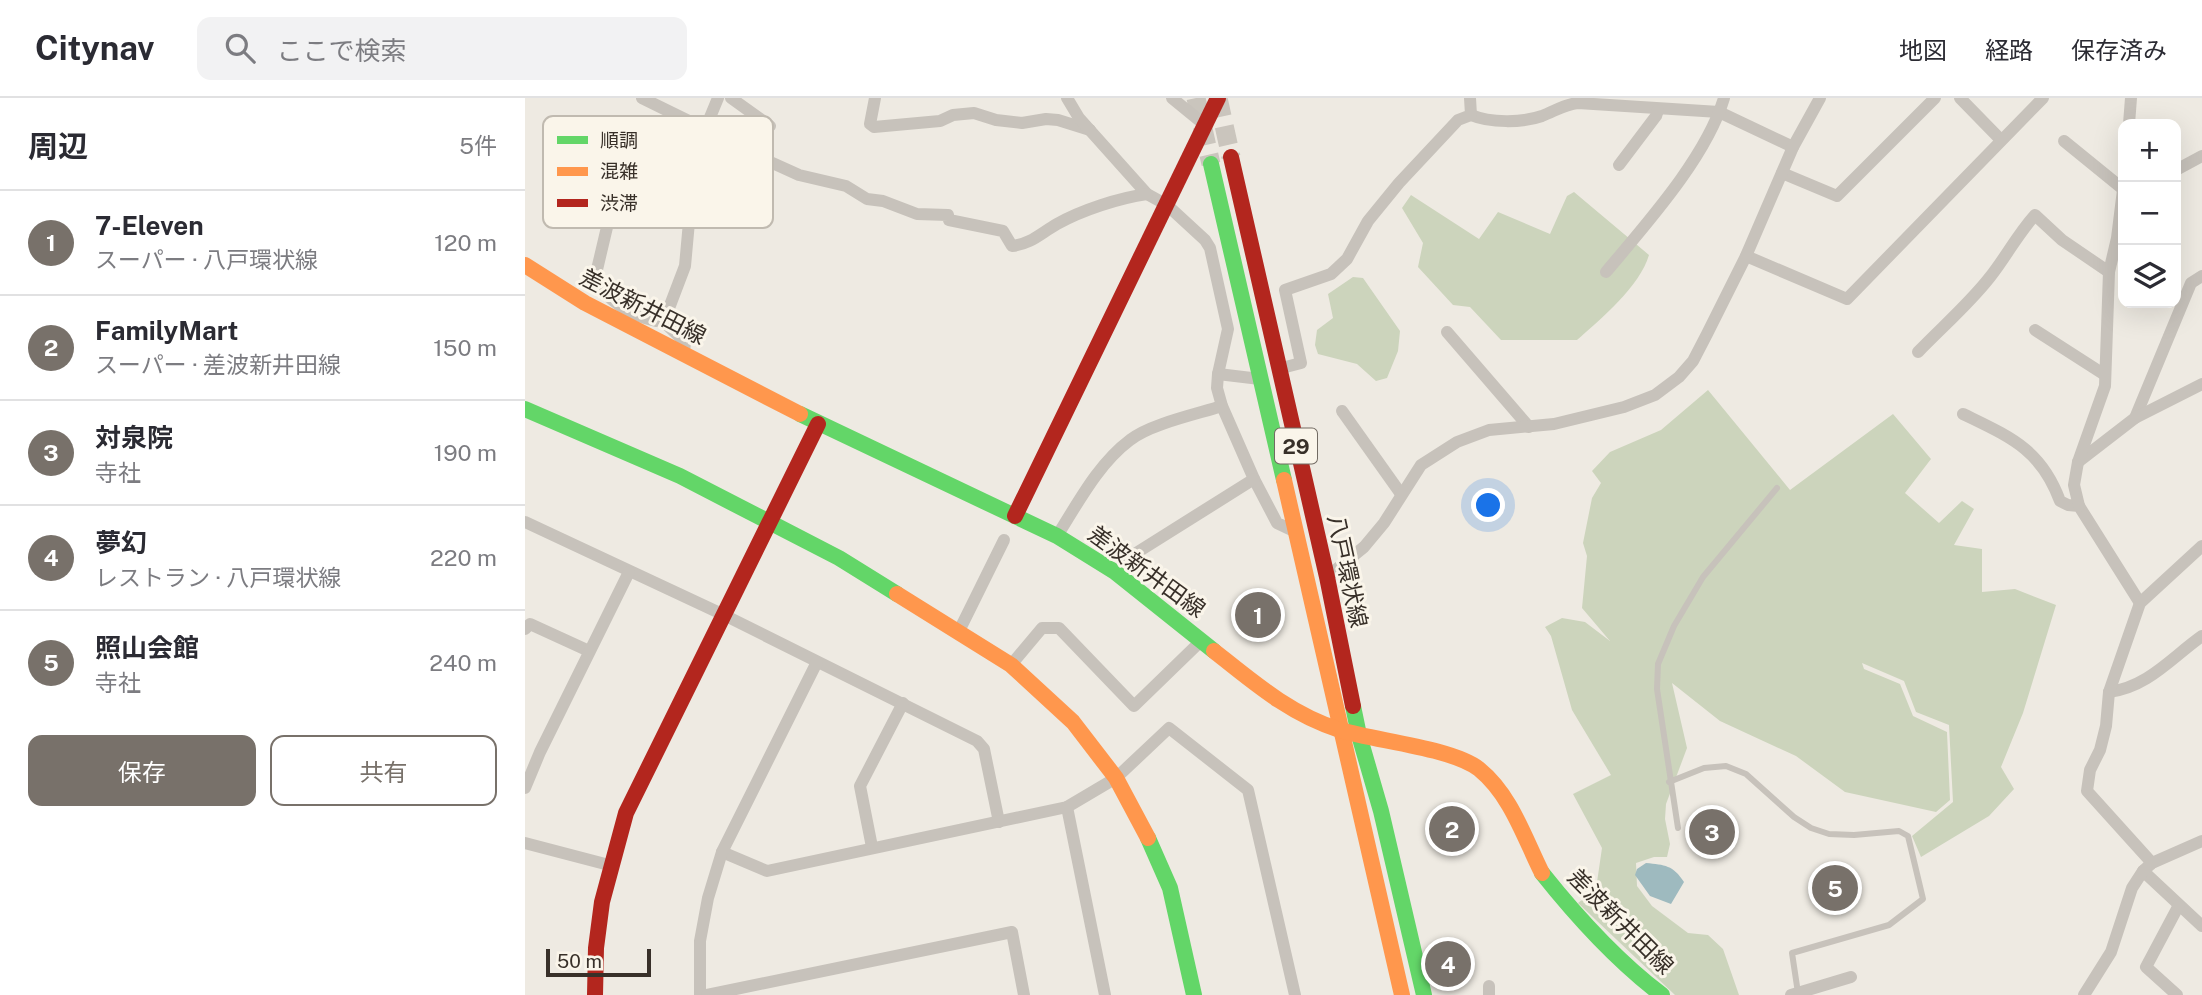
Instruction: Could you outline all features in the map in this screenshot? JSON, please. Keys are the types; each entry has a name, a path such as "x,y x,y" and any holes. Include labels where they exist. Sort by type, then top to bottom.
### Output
{"main road":[{"path":"1015,516 1218,98"},
{"name":"八戸環状線","path":"1231,157 1327,577 1359,735 1381,811 1424,995"},
{"name":"八戸環状線","path":"1211,164 1402,995"},
{"name":"差波新井田線","path":"525,265 553,284 629,319 684,353 818,424 1057,536 1115,572 1273,698 1311,719 1340,730 1454,757 1476,767 1493,782 1506,799 1542,873 1568,905 1645,982 1662,995"},
{"path":"527,415 680,476 769,521 839,558 1011,665 1073,722 1116,778 1144,828 1170,888 1195,995"},
{"path":"595,995 594,964 600,907 609,865 626,813 818,424"}],"street":[{"path":"642,98 677,116"},
{"path":"710,116 718,98"},
{"path":"731,98 755,116"},
{"path":"875,98 869,118 874,127 940,121 953,115 974,113 996,120 1022,123 1058,120 1090,130"},
{"path":"1067,98 1090,130 1147,194 1167,205 1205,240 1210,248 1228,329 1218,374 1217,388 1222,406 1277,523 1296,532"},
{"path":"1172,98 1205,125"},
{"path":"1470,98 1471,115"},
{"path":"1606,272 1701,149 1720,112 1724,98"},
{"path":"1327,577 1364,547 1384,523 1421,465 1457,442 1489,430 1554,424 1624,407 1655,395 1679,377 1693,361 1746,256 1793,147 1807,126 1820,98"},
{"path":"1782,173 1837,196 1935,98"},
{"path":"1960,98 2001,140"},
{"path":"1746,256 1847,299 2043,98"},
{"path":"2129,119 2131,98"},
{"path":"1278,369 1301,363 1285,290 1331,274 1347,259 1368,221 1399,183 1458,120 1471,115 1483,120 1539,117 1568,104 1601,102 1658,110 1720,112 1793,147"},
{"path":"1619,165 1658,110"},
{"path":"2064,141 2118,185"},
{"path":"2181,167 2202,156"},
{"path":"773,163 799,175 846,186 867,199 883,201 917,214 948,215 949,220 1003,231 1012,246 1026,244 1058,223 1124,197 1147,194"},
{"path":"1918,352 1987,281 2008,254 2020,231 2035,215 2062,240 2109,272"},
{"path":"607,228 595,278 600,288 629,319 656,321 666,316"},
{"path":"684,353 685,342 669,326 666,316 685,266 688,228"},
{"path":"2118,230 2109,272 2105,387 2078,462 2074,485 2079,506 2140,603"},
{"path":"2135,418 2191,283 2202,276"},
{"path":"2035,330 2105,375"},
{"path":"1447,332 1529,427"},
{"path":"1218,374 1260,379"},
{"path":"2078,462 2135,418 2202,384"},
{"path":"1057,536 1095,476 1130,440 1147,430 1222,406"},
{"path":"1342,411 1401,494"},
{"path":"1963,414 2013,439 2027,450 2052,480 2060,501 2079,506"},
{"path":"1115,572 1133,555 1254,479"},
{"path":"525,523 724,615 977,741 984,749 999,822"},
{"path":"959,631 1004,540"},
{"path":"2202,546 2140,603 2109,692 2106,726 2100,750 2090,771 2087,791 2179,905 2202,926"},
{"path":"525,788 540,752 629,572"},
{"path":"525,629 530,624 589,651"},
{"path":"1011,665 1042,628 1059,628 1134,706 1202,640"},
{"path":"2109,692 2127,690 2147,680 2202,636"},
{"path":"700,995 700,941 708,898 722,852 817,662"},
{"path":"872,847 860,786 903,703"},
{"path":"722,852 767,871 1067,807 1116,778 1169,728 1248,790 1295,995"},
{"path":"1067,807 1105,995"},
{"path":"2084,995 2111,952 2132,888 2148,867 2202,841"},
{"path":"525,843 609,865"},
{"path":"2177,995 2145,967 2179,905"},
{"path":"707,995 1012,932 1024,995"},
{"path":"1795,994 1851,977"}],"lane":[{"path":"1678,828 1657,689 1658,664 1674,626 1703,577 1777,488"},
{"path":"1669,782 1704,768 1726,766 1746,774 1794,817 1811,828 1829,834 1899,831 1909,836 1923,899 1889,925 1792,953 1795,994"}],"green space":[{"path":"1574,192 1649,255 1629,290 1577,340 1501,340 1470,307 1453,305 1418,267 1423,243 1402,208 1411,195 1479,239 1498,212 1550,234 1567,196"},
{"path":"1353,277 1363,278 1400,331 1398,351 1387,378 1376,381 1357,364 1318,354 1315,345 1317,330 1333,318 1328,294"},
{"path":"1708,390 1790,490 1893,414 1931,459 1905,493 1939,523 1962,501 1974,509 1954,545 1982,549 1982,592 2015,589 2056,605 2023,713 2001,767 2014,789 1989,816 1921,857 1912,836 1953,802 1949,725 1916,712 1904,681 1862,663 1864,669 1900,684 1913,716 1947,732 1950,800 1936,812 1845,792 1796,756 1720,721 1672,683 1687,748 1666,804 1665,819 1670,844 1667,857 1654,857 1636,863 1637,886 1652,906 1688,933 1708,935 1723,949 1739,995 1675,995 1578,903 1596,889 1602,848 1573,794 1611,775 1572,710 1551,636 1545,627 1562,618 1585,622 1610,641 1582,608 1587,556 1583,543 1592,498 1601,483 1592,471 1610,452 1661,430"}],"water":[{"path":"1646,863 1668,867 1684,882 1671,904 1650,896 1635,875 1637,869"}],"tunnel":[{"path":"1196,98 1211,164"},
{"path":"1218,98 1231,157"}],"traffic: fast":[{"path":"1211,164 1284,480"},
{"path":"525,409 680,476 839,558 897,594"},
{"path":"800,414 1057,536 1115,572 1214,651"},
{"path":"1353,706 1381,811 1424,995"},
{"path":"1148,838 1170,888 1194,995"},
{"path":"1542,873 1598,938 1662,995"}],"traffic: slow":[{"path":"525,265 585,303 800,414"},
{"path":"1284,480 1402,995"},
{"path":"897,594 1011,665 1073,722 1116,778 1148,838"},
{"path":"1214,651 1273,697 1322,724 1451,756 1479,769 1500,791 1508,804 1542,873"}],"traffic: jam":[{"path":"1015,516 1218,98"},
{"path":"1231,157 1327,577 1353,706"},
{"path":"595,995 596,948 602,902 626,813 818,424"}],"place":[{"name":"7-Eleven","path":"1258,615"},
{"name":"FamilyMart","path":"1452,829"},
{"name":"対泉院","path":"1712,832"},
{"name":"照山会館","path":"1835,888"},
{"name":"夢幻","path":"1448,964"}]}
